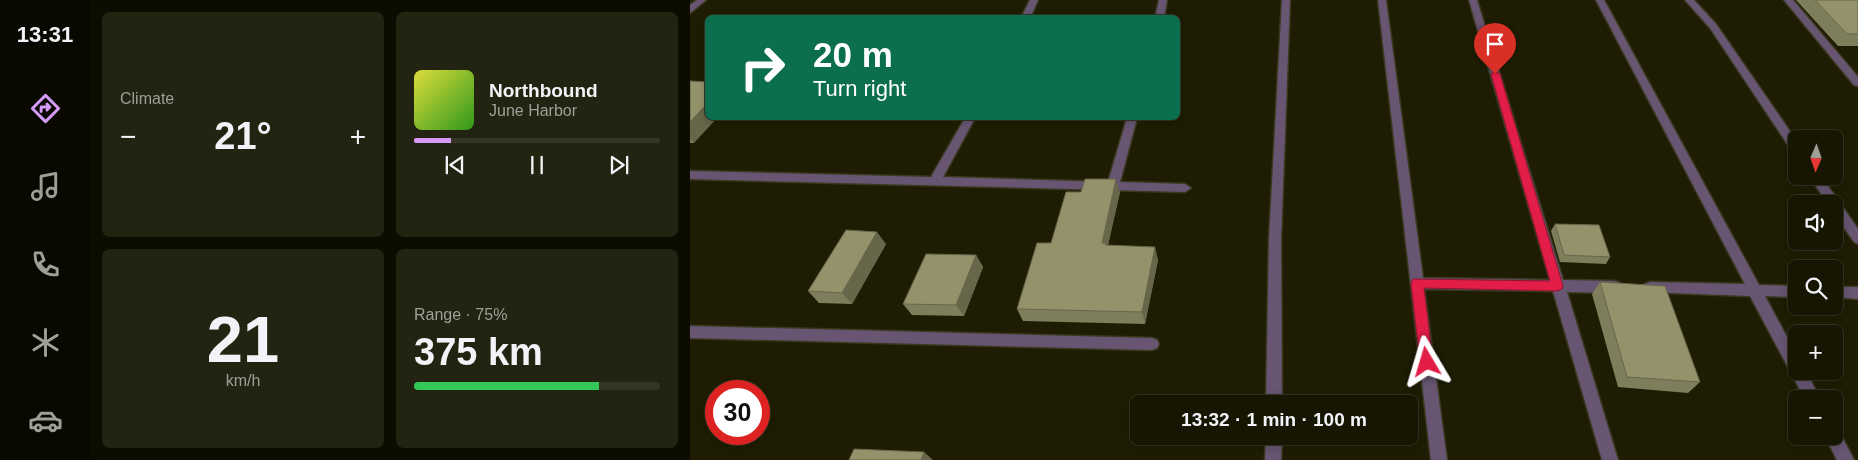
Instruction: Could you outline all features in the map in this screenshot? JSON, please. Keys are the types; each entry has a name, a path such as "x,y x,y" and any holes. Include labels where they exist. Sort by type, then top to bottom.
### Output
{"street":[{"path":"690,10 702,0"},
{"path":"1026,15 1034,0"},
{"path":"1159,15 1163,0"},
{"path":"1274,395 1275,238 1286,0"},
{"path":"1382,0 1439,460"},
{"path":"1473,0 1610,460"},
{"path":"1600,0 1788,353"},
{"path":"1689,0 1713,26 1788,136"},
{"path":"1788,0 1858,83"},
{"path":"935,182 969,120"},
{"path":"1113,186 1131,120"},
{"path":"690,175 1185,188"},
{"path":"1821,185 1858,239"},
{"path":"1417,283 1788,291"},
{"path":"1843,292 1858,293"},
{"path":"690,332 1152,344"},
{"path":"1273,460 1274,445"},
{"path":"1838,445 1846,460"}],"building":[{"path":"1815,0 1858,0 1858,34 1847,34"},
{"path":"690,81 705,82 705,106 690,122"},
{"path":"1085,179 1116,179 1102,243 1106,243 1105,245 1155,247 1142,312 1017,309 1037,243 1051,243 1066,192 1081,192"},
{"path":"1555,224 1599,225 1610,257 1564,255"},
{"path":"846,230 877,232 842,293 808,291"},
{"path":"926,254 976,255 956,305 903,304"},
{"path":"1600,282 1665,286 1700,382 1627,377"},
{"path":"854,449 924,452 921,460 849,460"}],"route":[{"path":"1427,362 1417,283 1557,286 1495,74"}]}
